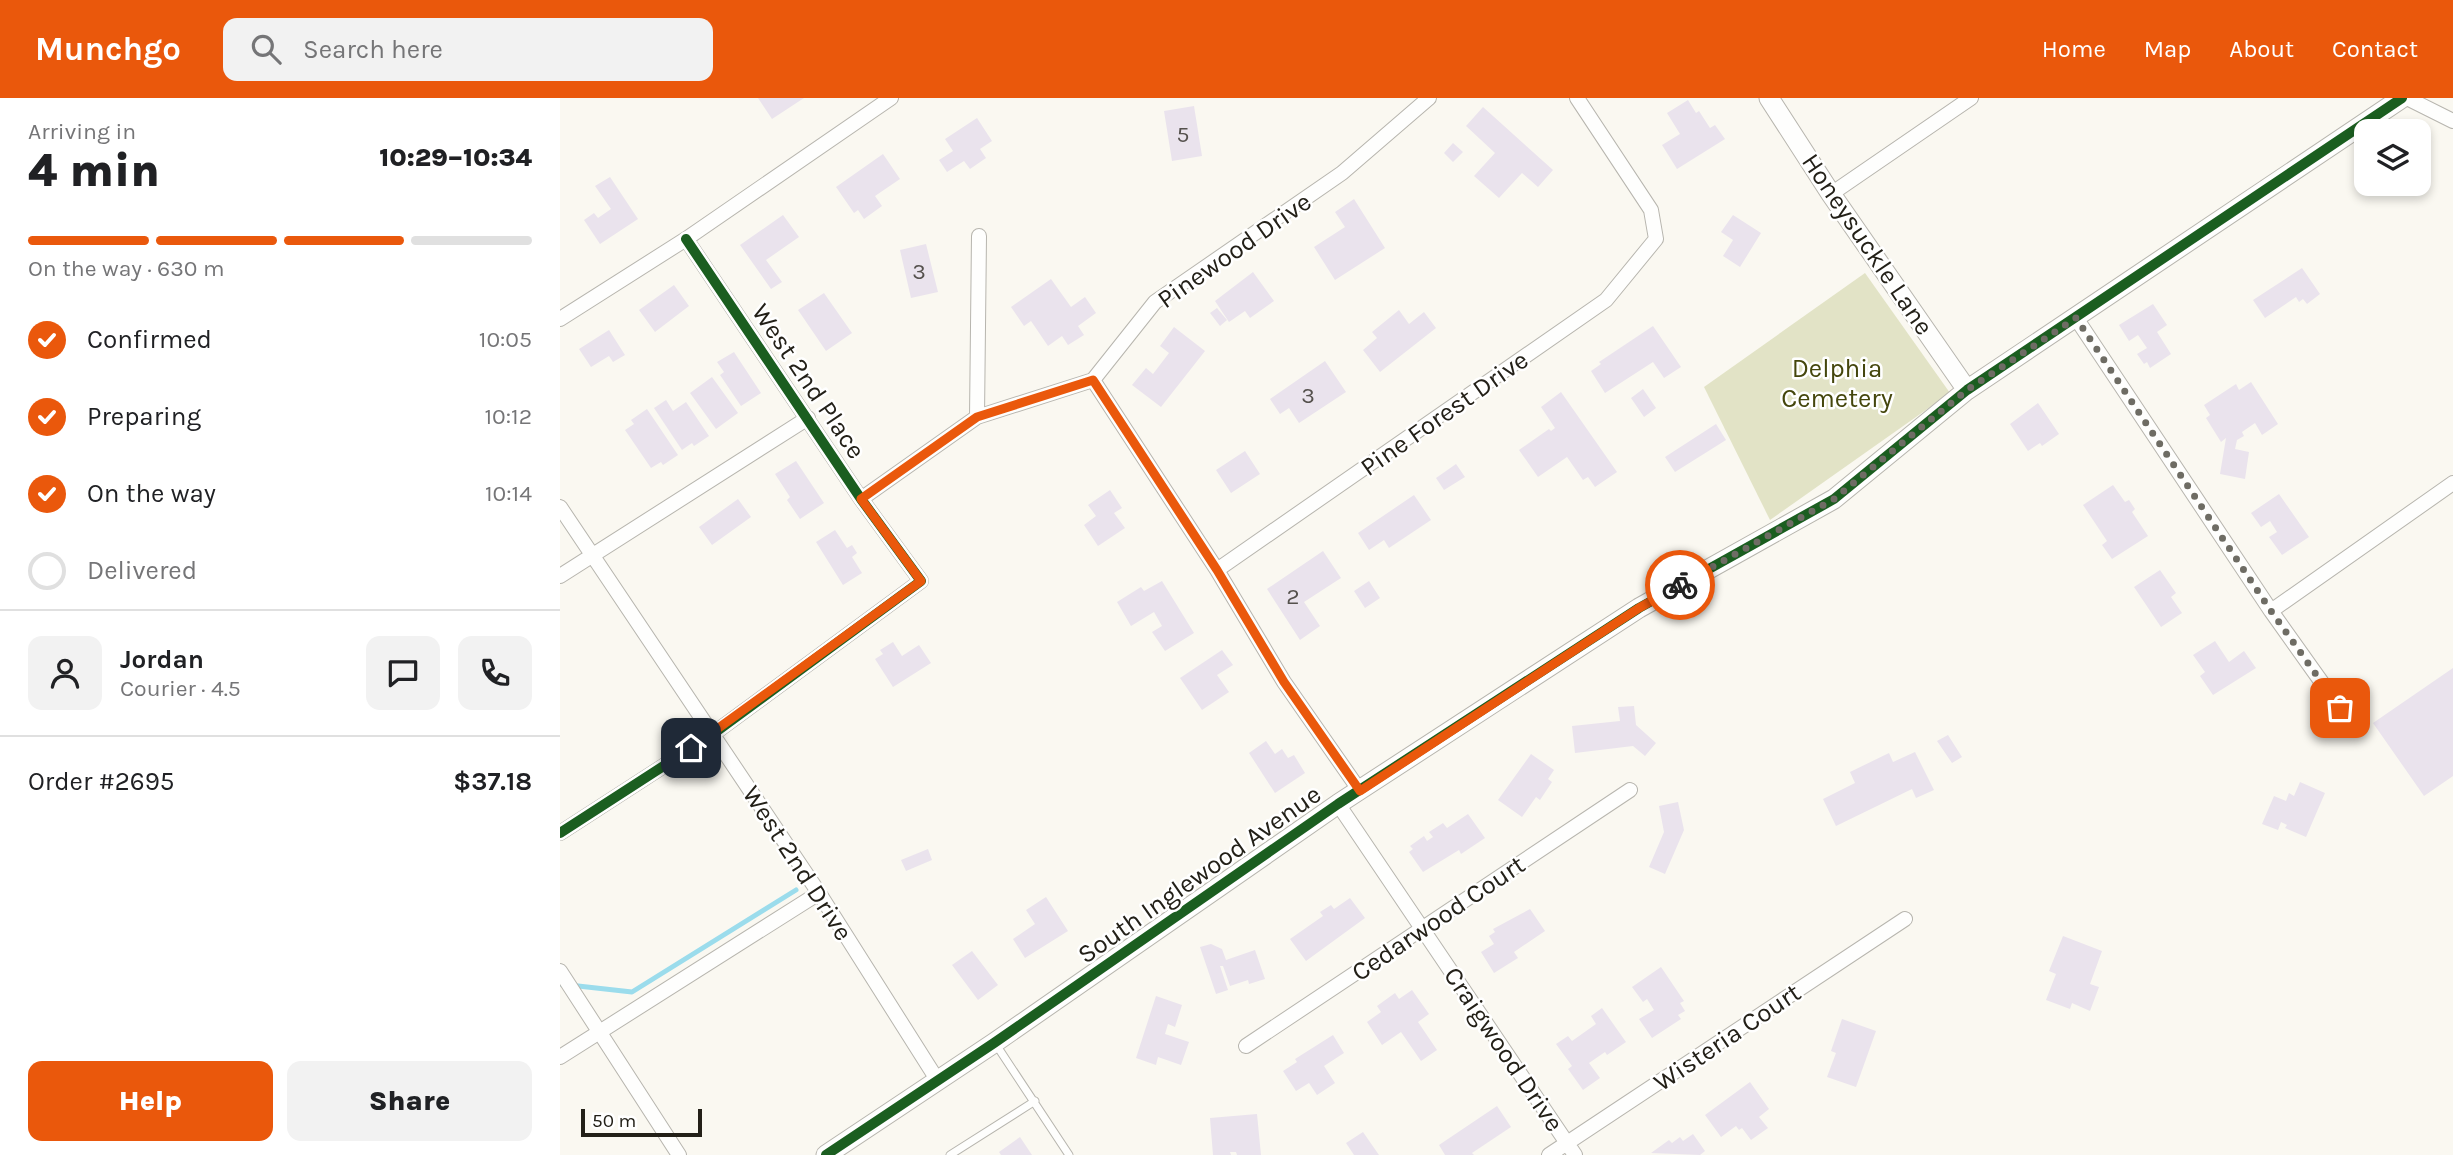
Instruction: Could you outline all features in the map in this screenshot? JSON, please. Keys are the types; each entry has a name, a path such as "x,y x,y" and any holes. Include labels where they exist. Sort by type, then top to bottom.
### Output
{"street":[{"path":"560,319 686,239 891,98"},
{"name":"Pinewood Drive","path":"1093,380 1155,302 1342,173 1429,98"},
{"name":"Pine Forest Drive","path":"1217,570 1606,300 1656,239 1651,210 1577,98"},
{"name":"Honeysuckle Lane","path":"1769,98 1831,194 1967,390"},
{"path":"1831,194 1971,98"},
{"path":"2405,98 2453,121"},
{"name":"South Inglewood Avenue","path":"826,1155 994,1043 1338,804 1639,608 1834,499 1967,390 2405,98"},
{"path":"977,417 978,236"},
{"name":"West 2nd Place","path":"686,239 861,499 921,581 713,734"},
{"path":"2076,318 2271,611 2340,708"},
{"path":"861,499 977,417 1093,380 1217,570 1284,682 1360,791"},
{"path":"560,576 808,418"},
{"path":"2271,611 2453,482"},
{"name":"West 2nd Drive","path":"560,507 819,893 938,1081"},
{"path":"560,833 713,734"},
{"name":"Cedarwood Court","path":"1246,1046 1630,790"},
{"name":"Craigwood Drive","path":"1338,804 1571,1149"},
{"path":"560,1057 819,893"},
{"name":"Wisteria Court","path":"1549,1155 1571,1149 1905,919"},
{"path":"560,972 679,1155"}],"lane":[{"path":"994,1043 1069,1155"},
{"path":"950,1155 1034,1101"}],"green space":[{"name":"Delphia Cemetery","path":"1865,273 1950,393 1770,520 1704,387"}],"building":[{"path":"758,98 804,98 772,119"},
{"path":"1688,100 1710,128 1715,125 1725,139 1677,169 1662,145 1680,134 1667,113"},
{"path":"1194,106 1202,156 1172,161 1164,111"},
{"path":"1483,107 1553,170 1538,187 1522,173 1499,198 1474,176 1495,153 1466,126"},
{"path":"977,118 992,141 980,149 986,158 970,169 964,161 947,172 939,160 953,151 945,139"},
{"path":"1453,143 1463,152 1453,162 1444,153"},
{"path":"883,154 900,179 875,196 882,206 864,219 858,210 854,213 836,187"},
{"path":"610,177 638,219 600,244 584,220 594,213 598,218 611,209 595,186"},
{"path":"1354,199 1385,248 1335,280 1314,247 1345,227 1335,212"},
{"path":"783,215 799,237 766,260 782,282 771,289 740,245"},
{"path":"1733,215 1761,233 1740,267 1723,256 1733,240 1721,232"},
{"path":"926,244 938,292 911,298 900,250"},
{"path":"2302,268 2320,294 2307,304 2303,299 2299,302 2296,297 2265,318 2253,300"},
{"path":"1253,272 1274,301 1250,318 1245,311 1229,322 1215,301"},
{"path":"1051,279 1071,307 1085,297 1096,313 1078,326 1084,335 1068,345 1062,336 1048,346 1031,321 1024,326 1011,307"},
{"path":"674,285 689,306 655,332 639,310"},
{"path":"824,293 852,333 826,351 798,310"},
{"path":"2153,304 2167,325 2157,332 2171,354 2150,368 2137,354 2147,348 2138,335 2129,341 2119,325"},
{"path":"1217,308 1227,320 1220,326 1210,313"},
{"path":"1399,310 1409,324 1424,312 1436,328 1380,372 1363,350 1377,338 1372,332"},
{"path":"1653,326 1681,367 1664,378 1653,362 1605,393 1591,371 1601,364 1599,362"},
{"path":"1174,327 1205,351 1161,407 1132,385 1146,368 1153,374 1169,353 1160,346"},
{"path":"609,330 625,355 613,362 609,356 591,367 579,349"},
{"path":"734,352 761,393 741,406 720,375 724,372 717,362"},
{"path":"1325,361 1346,392 1299,423 1289,408 1280,414 1270,399"},
{"path":"712,377 738,413 716,429 690,393"},
{"path":"2251,382 2278,424 2262,435 2255,423 2242,432 2244,436 2237,440 2235,449 2249,452 2245,479 2220,474 2226,438 2221,442 2206,418 2210,415 2204,405 2236,384 2239,390"},
{"path":"1643,389 1656,408 1644,417 1631,398"},
{"path":"1561,392 1617,472 1595,487 1588,477 1583,480 1567,457 1538,477 1519,450 1549,429 1551,431 1555,428 1541,407"},
{"path":"666,400 673,411 686,402 709,436 682,450 654,408"},
{"path":"2038,403 2059,434 2042,446 2040,443 2028,451 2010,424"},
{"path":"647,409 678,455 663,465 661,462 651,468 625,430 634,424 631,420"},
{"path":"1716,424 1726,440 1675,472 1665,457"},
{"path":"1245,451 1260,474 1231,493 1216,470"},
{"path":"796,461 824,503 800,519 787,500 790,497 775,474"},
{"path":"1456,464 1465,477 1444,490 1436,478"},
{"path":"2113,485 2125,502 2129,500 2135,509 2132,512 2148,536 2112,559 2102,545 2107,541 2083,505"},
{"path":"1110,490 1122,508 1114,513 1125,528 1098,546 1084,525 1096,516 1088,505"},
{"path":"2279,494 2309,537 2282,555 2269,537 2277,532 2270,521 2261,527 2251,513"},
{"path":"1414,495 1431,520 1389,548 1384,540 1369,550 1358,533"},
{"path":"738,499 751,517 712,545 699,527"},
{"path":"835,530 847,548 852,545 857,553 852,557 862,573 843,585 816,542"},
{"path":"1323,551 1341,578 1304,602 1320,626 1300,640 1267,589"},
{"path":"2160,570 2176,593 2171,597 2182,613 2161,627 2134,587"},
{"path":"1162,581 1194,633 1165,651 1152,632 1162,626 1154,612 1131,626 1117,602 1141,587 1144,591"},
{"path":"1369,581 1380,598 1365,608 1354,591"},
{"path":"2215,641 2229,662 2244,651 2256,668 2213,695 2200,676 2205,672 2193,655"},
{"path":"893,642 902,656 919,645 931,663 893,687 875,659 883,654 880,650"},
{"path":"1222,650 1233,665 1217,675 1229,692 1202,710 1180,678"},
{"path":"2453,668 2453,776 2424,796 2373,723"},
{"path":"1634,706 1636,725 1656,743 1645,756 1633,746 1575,753 1572,726 1620,721 1618,707"},
{"path":"1948,735 1962,757 1952,763 1937,741"},
{"path":"1266,741 1275,754 1282,749 1288,758 1294,755 1305,773 1275,793 1249,753"},
{"path":"1915,752 1934,790 1916,798 1912,789 1836,826 1823,799 1855,783 1850,772 1889,753 1893,762"},
{"path":"1531,754 1554,770 1548,779 1552,782 1540,800 1536,797 1522,817 1498,800"},
{"path":"2300,782 2325,793 2306,837 2285,828 2287,825 2281,822 2278,830 2262,824 2274,796 2286,801 2289,793 2294,796"},
{"path":"1678,802 1684,830 1665,874 1649,867 1664,832 1659,806"},
{"path":"1468,814 1485,838 1461,854 1459,850 1423,872 1409,852 1413,849 1410,846 1424,836 1427,841 1433,837 1429,832 1443,823 1447,828"},
{"path":"928,849 932,860 906,871 901,860"},
{"path":"1046,897 1068,931 1025,958 1013,939 1035,924 1026,910"},
{"path":"1350,898 1365,918 1306,961 1290,939 1323,916 1320,912 1331,905 1334,909"},
{"path":"1530,909 1545,931 1514,952 1518,958 1494,973 1481,952 1494,944 1489,936 1495,932 1493,929"},
{"path":"2063,936 2102,951 2090,984 2099,987 2090,1011 2072,1003 2070,1009 2046,1000 2056,974 2049,971"},
{"path":"1211,944 1222,949 1226,960 1255,950 1265,979 1249,984 1248,980 1230,986 1223,966 1220,966 1228,990 1216,994 1200,947"},
{"path":"972,951 998,985 978,1000 952,965"},
{"path":"1661,967 1684,1001 1680,1003 1685,1011 1678,1015 1681,1019 1652,1038 1639,1019 1654,1010 1647,999 1643,1002 1632,987"},
{"path":"1412,990 1429,1014 1418,1022 1437,1050 1421,1061 1401,1032 1382,1045 1367,1022 1381,1012 1377,1006 1395,993 1399,999"},
{"path":"1156,996 1182,1005 1175,1027 1168,1024 1165,1034 1189,1042 1181,1065 1158,1057 1156,1065 1136,1058"},
{"path":"1602,1008 1626,1042 1589,1063 1600,1078 1583,1090 1568,1069 1572,1066 1556,1044 1568,1036 1572,1041 1596,1024 1591,1016"},
{"path":"1842,1019 1876,1031 1856,1087 1827,1077 1836,1053 1831,1051"},
{"path":"1333,1035 1344,1053 1324,1066 1335,1083 1317,1095 1309,1083 1296,1091 1283,1071 1297,1062 1295,1059"},
{"path":"1750,1082 1769,1109 1759,1117 1768,1128 1751,1140 1742,1128 1739,1130 1736,1126 1721,1137 1705,1115"},
{"path":"1497,1106 1511,1127 1472,1153 1474,1155 1445,1155 1439,1145"},
{"path":"1257,1114 1261,1155 1237,1155 1236,1152 1230,1152 1231,1155 1213,1155 1210,1118"},
{"path":"1363,1132 1379,1155 1354,1155 1346,1143"},
{"path":"1693,1134 1705,1151 1700,1155 1651,1153 1669,1140 1672,1143 1680,1137 1683,1141"},
{"path":"1020,1137 1032,1155 1001,1155 999,1152"}],"waterway":[{"path":"560,984 632,992 796,890"}],"cycle path":[{"path":"826,1155 994,1043 1338,804 1639,608 1834,499 1967,390 2402,98"},
{"path":"560,833 713,734 921,581 861,499 686,239"}],"way so far":[{"path":"1680,585 1834,499 1967,390 2076,318 2271,611 2340,708"}],"route":[{"path":"691,748 921,581 861,499 977,417 1093,380 1217,570 1284,682 1360,791 1639,608 1680,585"}]}
